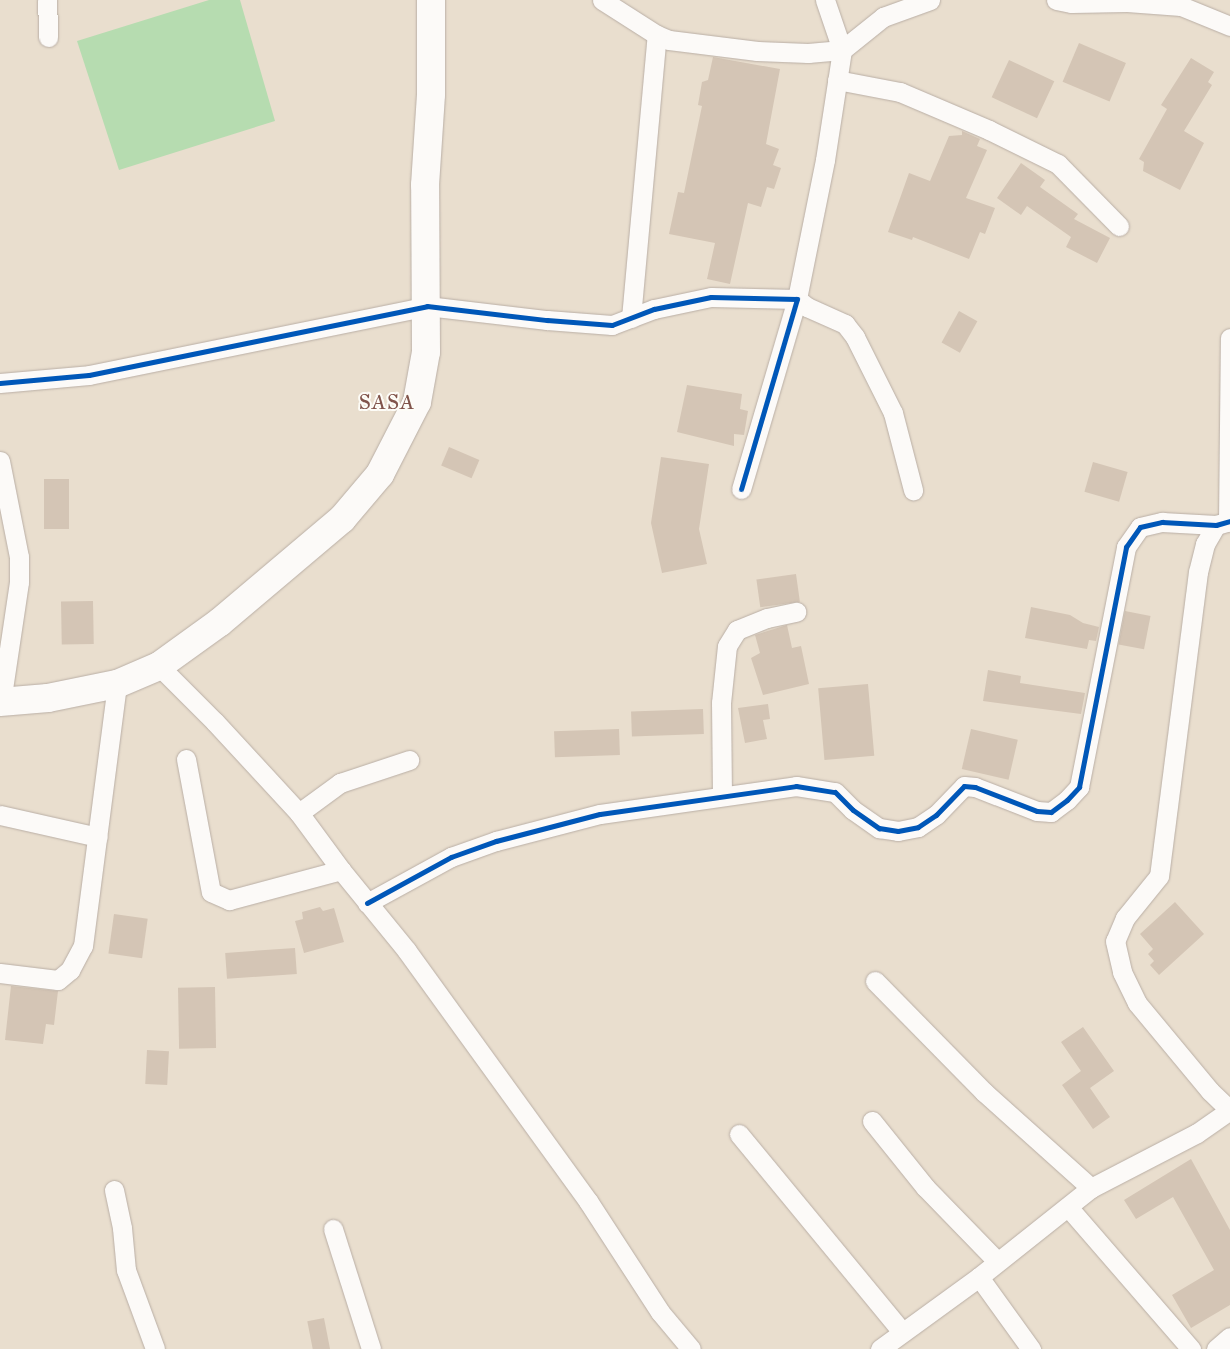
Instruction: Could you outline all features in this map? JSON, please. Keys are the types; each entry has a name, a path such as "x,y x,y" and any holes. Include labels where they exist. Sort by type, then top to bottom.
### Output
{"street":[{"path":"47,0 48,37"},
{"path":"0,461 19,557 19,582 1,702 48,698 117,684 158,666 228,616 342,519 380,474 417,402 426,352 425,185 430,94 431,0"},
{"path":"602,0 657,35 669,40 757,51 808,53 842,50 883,17 930,0"},
{"path":"741,489 797,299 825,160 842,50 825,0"},
{"path":"1056,0 1071,3 1182,3 1230,26"},
{"path":"630,318 657,35"},
{"path":"837,80 900,92 989,130 1058,164 1119,226"},
{"path":"0,383 89,375 427,306 547,320 612,325 654,309 711,297 797,299 807,307 845,324 854,337 893,413 913,490"},
{"path":"880,1349 978,1277 1091,1188 1197,1133 1230,1110 1210,1091 1136,1003 1122,972 1115,941 1125,918 1159,876 1198,572 1205,544 1225,523 1230,338"},
{"path":"367,902 451,857 496,841 600,814 796,786 819,788 835,792 853,810 879,828 898,831 918,828 936,815 964,786 975,786 1037,811 1051,812 1067,800 1080,786 1126,546 1140,527 1162,522 1225,523"},
{"path":"722,796 721,703 727,646 737,630 767,618 796,612"},
{"path":"158,666 215,722 299,813 341,870 439,992 588,1201 660,1312 691,1349"},
{"path":"0,973 58,980 78,959 84,946 117,684"},
{"path":"186,759 211,892 229,900 341,870"},
{"path":"299,813 340,783 409,760"},
{"path":"0,815 98,837"},
{"path":"875,982 984,1092 1091,1188"},
{"path":"872,1121 925,1187 997,1261"},
{"path":"739,1134 902,1332"},
{"path":"114,1190 122,1228 126,1270 155,1349"},
{"path":"1068,1207 1191,1349"},
{"path":"333,1229 371,1349"},
{"path":"978,1277 1031,1349"},
{"path":"1216,1349 1230,1337"}],"green space":[{"path":"209,0 240,0 275,121 119,170 77,41"}],"building":[{"path":"1079,43 1126,63 1110,102 1063,82"},
{"path":"713,57 780,69 766,144 779,149 773,165 781,168 774,189 767,187 761,207 748,203 730,284 707,279 715,243 669,234 678,192 684,193 702,106 698,105 702,82 708,80"},
{"path":"1191,58 1214,72 1208,82 1212,85 1184,131 1204,143 1180,190 1143,171 1144,162 1139,159 1167,109 1161,105"},
{"path":"1009,60 1054,81 1037,118 992,97"},
{"path":"962,131 980,139 977,146 987,150 966,198 995,208 985,234 980,232 969,259 913,237 912,240 888,232 909,173 930,181 949,136 962,135"},
{"path":"1021,163 1045,180 1040,187 1078,214 1074,219 1110,238 1097,263 1066,247 1071,237 1027,206 1021,215 997,198"},
{"path":"959,311 977,321 960,353 942,342"},
{"path":"687,385 742,394 740,409 748,411 744,435 734,434 734,446 677,432"},
{"path":"449,447 479,460 472,478 441,465"},
{"path":"661,457 709,464 699,529 707,564 662,573 651,523"},
{"path":"1093,462 1128,472 1119,502 1084,492"},
{"path":"44,479 69,479 69,529 44,529"},
{"path":"796,574 800,602 760,607 756,580"},
{"path":"93,601 94,644 62,645 61,602"},
{"path":"1031,607 1070,615 1083,623 1099,627 1096,641 1089,640 1087,649 1025,638"},
{"path":"1125,611 1151,616 1144,649 1119,644"},
{"path":"787,625 792,648 801,646 809,684 763,695 751,658 760,653 755,635"},
{"path":"988,670 1021,676 1020,683 1085,693 1081,714 983,701"},
{"path":"868,684 874,756 824,760 818,688"},
{"path":"768,704 770,719 763,720 767,739 745,743 738,708"},
{"path":"703,709 704,734 632,736 631,712"},
{"path":"619,729 620,755 555,757 554,731"},
{"path":"971,729 1018,740 1009,780 962,769"},
{"path":"1175,902 1204,934 1159,975 1150,965 1154,961 1148,954 1153,949 1140,934"},
{"path":"320,907 323,911 334,908 344,942 304,953 295,921 303,919 302,912"},
{"path":"114,914 148,919 142,958 108,954"},
{"path":"295,948 297,974 227,979 225,953"},
{"path":"11,986 58,991 54,1025 46,1024 43,1044 5,1040"},
{"path":"215,987 216,1048 179,1049 178,988"},
{"path":"1083,1027 1114,1071 1090,1088 1110,1117 1093,1129 1062,1085 1081,1071 1061,1042"},
{"path":"147,1050 169,1051 167,1085 145,1084"},
{"path":"1191,1159 1230,1230 1230,1305 1191,1328 1172,1295 1214,1270 1173,1197 1136,1219 1124,1200"},
{"path":"324,1318 330,1349 313,1349 307,1321"}],"cycle path":[{"path":"0,383 89,375 427,306 547,320 612,325 654,309 711,297 797,299 741,489"},
{"path":"367,903 451,857 496,841 600,814 796,786 835,792 853,810 879,828 898,831 918,827 936,815 964,786 975,787 1037,811 1051,812 1067,800 1079,787 1126,547 1140,527 1162,522 1216,525 1230,521"}],"district":[{"name":"SASA","path":"387,402"}]}
